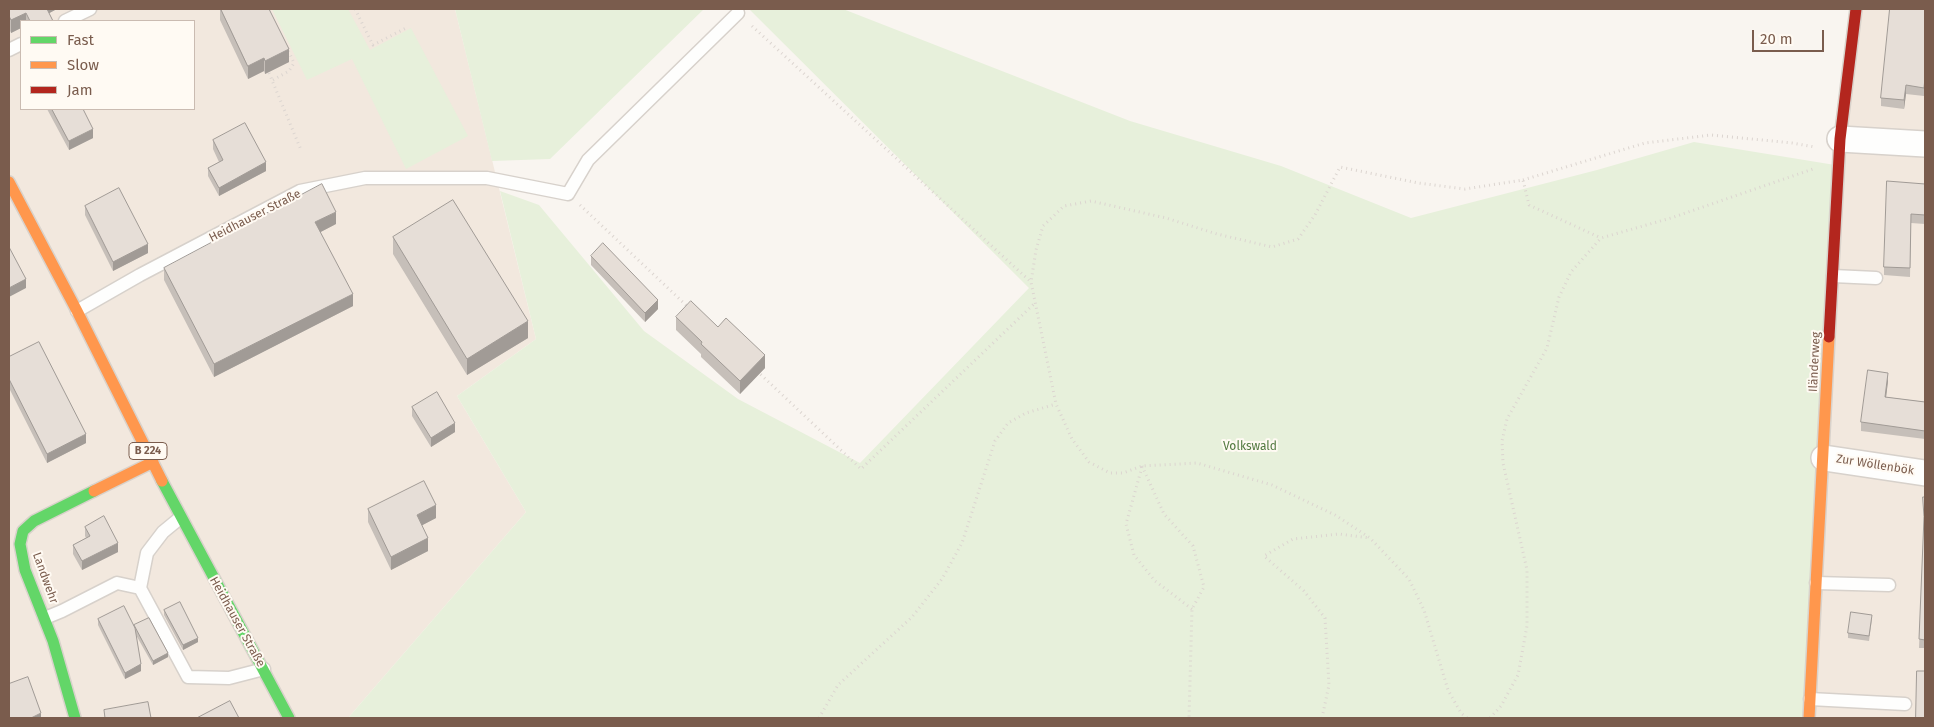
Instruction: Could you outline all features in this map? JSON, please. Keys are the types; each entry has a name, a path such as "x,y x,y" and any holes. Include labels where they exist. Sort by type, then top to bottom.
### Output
{"street":[{"name":"Iländerweg","path":"1809,718 1840,148 1856,9"},
{"path":"1840,148 1925,144"},
{"name":"Heidhauser Straße","path":"9,182 77,311 180,518 290,718"},
{"name":"Zur Wöllenbök","path":"1824,458 1925,473"},
{"name":"Landwehr","path":"76,718 45,618 22,560 19,546 25,527 38,518 153,462"}],"lane":[{"path":"67,20 90,9"},
{"path":"568,194 588,160 738,13"},
{"name":"Heidhauser Straße","path":"77,311 140,275 300,192 365,178 487,178 568,194"},
{"path":"1833,276 1876,278"},
{"path":"180,518 163,532 147,553 140,588 188,677 228,678 264,669"},
{"path":"45,618 118,583 140,588"},
{"path":"1816,583 1889,585"},
{"path":"1810,699 1905,704"}],"path":[{"path":"355,9 373,45 406,28"},
{"path":"738,13 1032,282"},
{"path":"273,80 289,71 294,63 286,47"},
{"path":"268,72 301,150"},
{"path":"1466,718 1461,713 1448,690 1424,610 1410,580 1370,538 1335,515 1272,485 1198,463 1142,466 1123,473 1110,473 1089,462 1072,439 1056,404 1035,303 1032,282 1036,250 1043,226 1064,206 1091,201 1166,218 1217,234 1272,247 1298,239 1315,215 1340,167 1418,183 1465,189 1523,180 1645,143 1711,135 1792,142 1815,148 1840,148"},
{"path":"1490,718 1501,706 1518,675 1527,626 1527,570 1503,463 1502,441 1507,418 1547,348 1559,297 1570,272 1601,238 1742,195 1840,148"},
{"path":"1523,180 1529,205 1601,238"},
{"path":"568,194 690,308"},
{"path":"754,369 861,469 1035,303"},
{"path":"820,718 838,685 912,616 942,579 962,543 995,441 1008,424 1026,413 1056,404"},
{"path":"1142,466 1164,514 1193,546 1204,587 1192,609 1189,718"},
{"path":"1142,466 1126,524 1134,555 1155,581 1192,609"},
{"path":"1322,718 1329,685 1325,618 1304,591 1264,556 1293,539 1338,534 1370,538"}],"shaded area":[{"path":"9,9 455,9 536,339 457,396 526,512 348,718 9,718"},
{"path":"1853,9 1925,9 1925,718 1807,718"}],"green space":[{"path":"272,9 348,9 370,50 411,28 468,136 406,169 352,59 307,80"},
{"path":"455,9 704,9 550,159 492,161"},
{"name":"Volkswald","path":"749,9 843,9 1130,121 1281,166 1411,218 1597,170 1694,142 1835,165 1807,718 348,718 526,512 457,396 536,339 500,191 539,205 644,331 738,399 860,463 1029,288"}],"building":[{"path":"9,9 47,9 52,20 30,20 26,13 11,20"},
{"path":"221,9 269,9 289,49 265,61 264,58 248,66"},
{"path":"1890,9 1925,9 1924,88 1906,85 1904,100 1881,98"},
{"path":"53,110 84,110 93,129 69,141"},
{"path":"245,123 266,162 219,188 208,168 223,160 213,140"},
{"path":"1887,181 1925,184 1925,215 1911,214 1910,268 1884,267"},
{"path":"322,184 336,212 315,222 353,294 214,364 164,268"},
{"path":"119,188 148,244 113,262 85,206"},
{"path":"453,200 528,321 467,359 393,237"},
{"path":"603,243 658,300 645,313 591,256"},
{"path":"9,247 26,279 9,288"},
{"path":"691,301 718,327 726,318 765,355 740,381 676,317"},
{"path":"39,342 86,434 47,454 9,379 9,357"},
{"path":"1868,370 1888,373 1885,397 1925,402 1925,431 1861,422"},
{"path":"437,392 455,423 431,438 412,407"},
{"path":"424,481 436,505 417,515 428,538 391,557 368,509"},
{"path":"1923,497 1925,497 1925,640 1919,639 1924,517"},
{"path":"104,516 118,543 82,561 73,545 90,536 85,527"},
{"path":"180,602 198,638 183,645 164,610"},
{"path":"124,606 135,628 141,664 125,673 98,619"},
{"path":"1851,612 1872,615 1869,636 1848,633"},
{"path":"149,618 168,653 153,661 134,625"},
{"path":"1917,671 1925,671 1925,718 1916,718"},
{"path":"28,677 41,713 31,718 9,718 9,684"},
{"path":"230,701 239,718 197,718"},
{"path":"148,702 151,718 105,718 104,710"}],"traffic: fast":[{"path":"162,481 289,718"},
{"path":"75,718 53,641 25,570 20,544 23,531 34,521 94,491"}],"traffic: slow":[{"path":"9,182 77,311 162,481"},
{"path":"1809,718 1829,337"},
{"path":"94,491 153,462"}],"traffic: jam":[{"path":"1829,337 1840,139 1856,9"}]}
